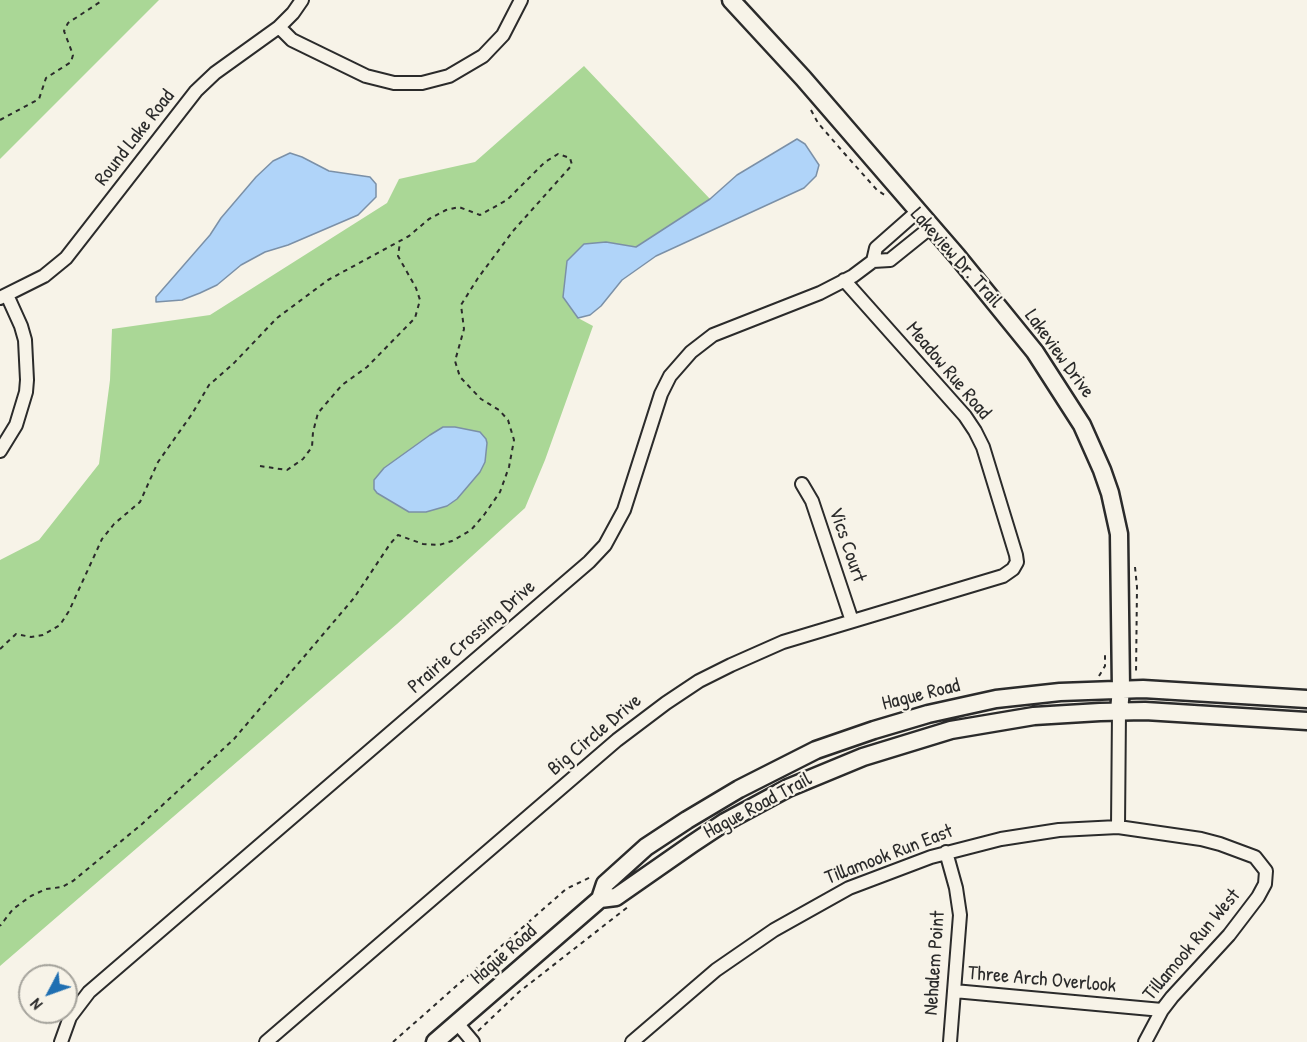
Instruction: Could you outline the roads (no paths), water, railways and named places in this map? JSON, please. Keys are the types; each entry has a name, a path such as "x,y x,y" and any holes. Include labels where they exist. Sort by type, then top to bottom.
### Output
{"main road":[{"name":"Lakeview Drive","path":"731,0 803,78 918,211 1035,352 1070,403 1094,449 1110,493 1119,534 1121,690 1119,711"},
{"name":"Hague Road","path":"435,1042 600,899 606,884 646,847 739,789 816,750 899,721 965,705 1060,692 1121,690 1307,699"},
{"name":"Hague Road","path":"600,899 616,897 692,843 788,788 837,766 918,739 980,724 1054,714 1119,711 1307,721"}],"street":[{"name":"Round Lake Road","path":"3,296 44,276 66,258 196,91 215,73 279,27 302,0"},
{"path":"279,27 292,40 366,76 394,83 422,82 449,76 483,56 503,35 521,0"},
{"name":"Prairie Crossing Drive","path":"873,261 876,248 918,211"},
{"name":"Prairie Crossing Drive","path":"62,1042 70,1017 90,992 589,562 605,544 619,520 661,394 670,376 691,352 713,335 798,303 844,280 873,261 890,260 931,227"},
{"name":"Meadow Rue Road","path":"844,280 965,416 975,431 1016,555 1017,562 1013,569"},
{"path":"0,451 15,425 26,392 27,380 25,340 21,326 3,296"},
{"name":"Vics Court","path":"802,484 812,501 852,621"},
{"name":"Big Circle Drive","path":"266,1042 617,740 699,681 783,642 1003,576 1013,569"},
{"name":"Lakeview Drive","path":"1118,827 1119,711"},
{"name":"Tillamook Run East","path":"632,1042 716,970 774,930 849,888 946,852 1001,839 1059,830 1118,827 1220,844 1255,857 1266,871"},
{"name":"Nehalem Point","path":"946,852 956,888 960,915 950,1042"},
{"name":"Tillamook Run West","path":"1145,1042 1162,1010 1249,910 1265,884 1266,871"},
{"name":"Three Arch Overlook","path":"954,991 1162,1010"},
{"path":"457,1023 473,1042"}],"water":[{"path":"797,139 805,144 819,165 816,176 804,188 656,256 622,280 601,306 590,315 578,318 563,297 567,261 584,244 606,242 636,247 710,199 737,175"},
{"path":"290,153 329,171 370,177 376,184 376,197 358,215 288,245 265,252 241,265 217,285 182,300 156,302 156,297 256,177 273,161"},
{"path":"443,427 480,432 487,443 485,462 480,472 457,499 447,506 426,512 409,512 377,493 374,489 374,480 384,468"}]}
